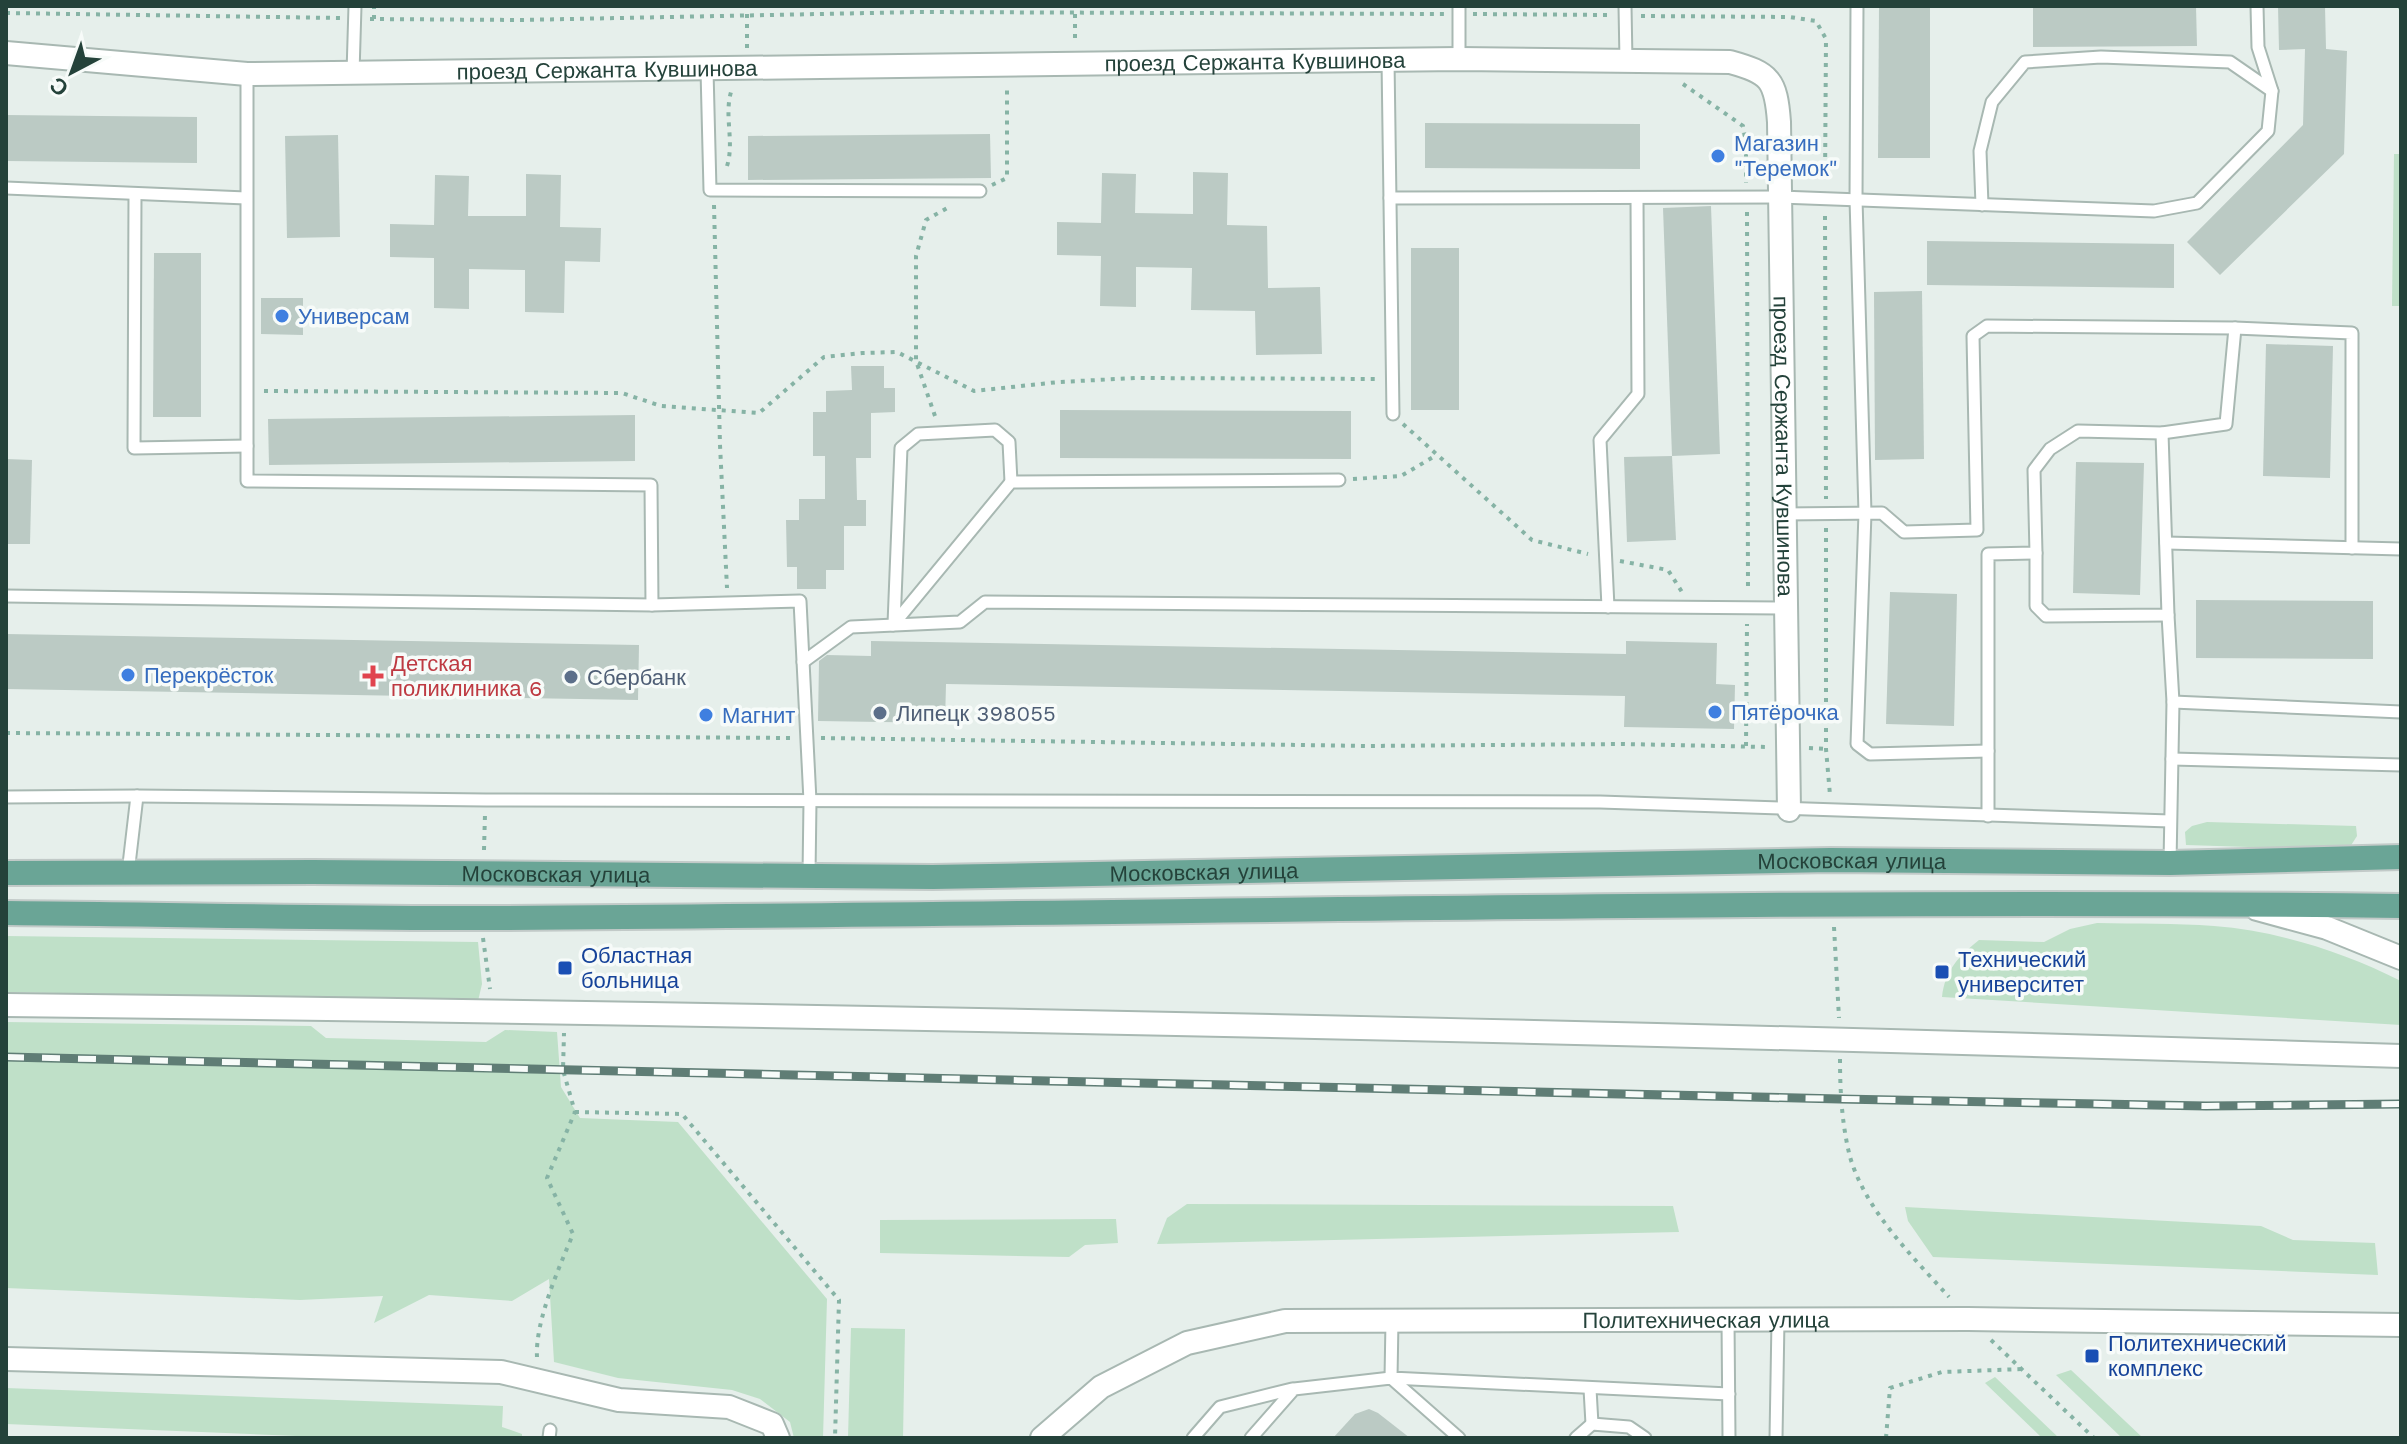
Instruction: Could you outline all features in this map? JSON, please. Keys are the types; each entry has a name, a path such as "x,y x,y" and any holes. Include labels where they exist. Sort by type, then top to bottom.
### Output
{"main road":[{"name":"Московская улица","path":"6,873 933,877 1830,860 2170,863 2401,857"},
{"name":"Московская улица","path":"6,913 481,918 1832,906 2401,906"}],"street":[{"name":"проезд Сержанта Кувшинова","path":"6,53 247,74 1459,59 1730,62 1760,70 1777,94 1789,810"},
{"path":"2236,904 2327,928 2401,958"},
{"path":"6,1005 565,1011 1840,1038 2401,1056"},
{"name":"Политехническая улица","path":"1042,1438 1101,1387 1187,1343 1285,1321 1968,1319 2401,1325"},
{"path":"6,1359 501,1372 619,1400 729,1407 772,1424 778,1438"}],"lane":[{"path":"1857,6 1856,199 1865,513 1857,744 1870,754 1988,751"},
{"path":"1390,198 1780,197 2154,211 2197,203 2268,131 2272,91 2258,47 2257,6"},
{"path":"1459,10 1459,59"},
{"path":"1625,11 1626,61"},
{"path":"353,73 355,12"},
{"path":"1982,205 1980,151 1992,102 2025,62 2101,57 2230,62 2272,91"},
{"path":"1388,60 1393,414"},
{"path":"707,70 710,190 980,191"},
{"path":"247,74 247,481 651,485 652,605"},
{"path":"6,188 246,198"},
{"path":"135,194 134,448 247,446"},
{"path":"1608,607 1600,440 1638,394 1637,198"},
{"path":"1783,514 1882,513 1904,532 1977,530 1973,336 1987,326 2235,328 2352,333 2352,548"},
{"path":"2168,615 2046,616 2036,606 2034,470 2050,449 2078,431 2162,433 2226,424 2235,328"},
{"path":"995,430 1009,442 1011,482 893,625 901,448 918,434 995,430"},
{"path":"2162,433 2173,702 2170,863"},
{"path":"1011,482 1339,480"},
{"path":"2166,543 2401,549"},
{"path":"1988,816 1988,554 2036,553"},
{"path":"6,596 652,605 800,601 810,801 809,875"},
{"path":"803,662 851,627 960,622 985,602 1784,608"},
{"path":"2173,702 2401,712"},
{"path":"2172,759 2401,765"},
{"path":"128,873 137,796"},
{"path":"6,797 1600,802 2170,821"},
{"path":"1728,1320 1729,1438"},
{"path":"1776,1438 1778,1320"},
{"path":"1392,1321 1391,1378 1459,1438"},
{"path":"1193,1438 1220,1407 1294,1389 1391,1378 1729,1394"},
{"path":"1251,1438 1294,1389"},
{"path":"1590,1389 1592,1424"},
{"path":"1576,1438 1592,1424 1629,1427 1645,1438"}],"path":[{"path":"374,6 374,19"},
{"path":"728,603 713,209 730,157 727,104 735,81 747,81 747,6"},
{"path":"6,13 355,12 374,19 520,20 1020,9 1459,10 1625,11 1790,17 1816,21 1826,39 1826,749 1831,811"},
{"path":"941,433 916,361 916,256 926,220 1007,178 1007,78"},
{"path":"1679,81 1743,126 1746,144 1746,746"},
{"path":"246,391 622,393 661,406 759,413 824,357 897,352 974,391 1136,378 1392,379"},
{"path":"1393,414 1532,540 1605,559 1668,570 1694,607"},
{"path":"1339,480 1401,476 1436,456"},
{"path":"6,733 807,738 1369,746 1623,744 1826,749"},
{"path":"1832,906 1840,1038 1840,1099 1851,1159 1870,1200 1907,1251 1968,1319 2094,1438"},
{"path":"538,1382 536,1346 552,1286 573,1234 547,1178 575,1112 563,1070 565,1011"},
{"path":"575,1112 682,1114 839,1300 835,1438"},
{"path":"1886,1438 1890,1388 1942,1372 2022,1369"}],"green space":[{"path":"2394,154 2401,154 2401,306 2392,306"},
{"path":"2207,822 2356,826 2357,836 2348,850 2186,845 2185,832 2192,826"},
{"path":"2097,923 2214,926 2286,938 2334,952 2401,981 2401,1025 1942,997 1954,964 1979,940 2044,942 2070,929"},
{"path":"6,936 478,942 482,984 478,1001 6,992"},
{"path":"6,1022 311,1026 326,1038 486,1042 505,1030 557,1032 561,1087 580,1118 678,1122 827,1299 823,1438 794,1438 790,1422 760,1399 732,1390 618,1378 554,1362 549,1279 512,1301 429,1295 374,1323 383,1296 300,1300 6,1288"},
{"path":"1187,1204 1673,1206 1679,1232 1157,1244 1167,1218"},
{"path":"1905,1207 2261,1226 2293,1240 2375,1243 2378,1275 1933,1257 1908,1221"},
{"path":"1116,1219 1118,1243 1085,1245 1069,1257 880,1253 880,1220"},
{"path":"851,1328 905,1329 903,1438 848,1438"},
{"path":"2071,1370 2143,1438 2122,1438 2056,1375"},
{"path":"1995,1377 2059,1438 2042,1438 1985,1383"},
{"path":"6,1388 503,1406 502,1427 522,1434 522,1438 344,1438 6,1424"}],"building":[{"path":"1879,6 1930,6 1930,158 1878,158"},
{"path":"2033,6 2196,6 2197,46 2033,47"},
{"path":"2278,6 2325,6 2326,49 2347,51 2344,154 2220,275 2187,242 2303,125 2305,49 2279,50"},
{"path":"6,115 197,117 197,163 6,161"},
{"path":"1425,123 1640,124 1640,169 1425,168"},
{"path":"990,134 991,178 748,180 748,136"},
{"path":"338,135 340,237 287,238 285,136"},
{"path":"1193,172 1228,173 1227,225 1267,226 1268,288 1320,287 1322,354 1256,355 1255,311 1191,310 1192,268 1136,267 1136,307 1100,306 1101,256 1057,255 1057,222 1101,223 1102,173 1136,174 1135,213 1193,214"},
{"path":"526,174 561,175 560,227 601,228 600,262 565,261 564,313 525,312 525,270 469,269 469,309 434,308 434,258 390,257 390,224 434,225 435,175 469,176 468,216 526,216"},
{"path":"1711,206 1720,454 1672,456 1663,208"},
{"path":"1927,241 2174,244 2174,288 1927,285"},
{"path":"1411,248 1459,248 1459,410 1411,410"},
{"path":"154,253 201,253 201,417 153,417"},
{"path":"1922,291 1924,459 1875,460 1874,292"},
{"name":"Универсам","path":"261,298 303,298 303,335 261,334"},
{"path":"2266,344 2333,346 2330,478 2263,476"},
{"path":"851,366 884,366 884,388 895,388 895,412 871,413 871,458 856,458 857,500 866,500 866,526 844,526 844,570 826,570 826,589 797,589 797,567 787,567 786,520 799,520 799,499 825,499 825,456 813,456 813,412 826,412 826,391 852,390"},
{"path":"1060,410 1351,411 1351,459 1060,458"},
{"path":"635,415 635,461 269,465 268,419"},
{"path":"1672,456 1676,540 1627,542 1624,457"},
{"path":"6,459 32,460 30,544 6,544"},
{"path":"2076,462 2144,463 2140,595 2073,593"},
{"path":"1890,592 1957,594 1954,726 1886,724"},
{"path":"2196,600 2373,601 2373,659 2196,658"},
{"path":"6,634 639,645 638,700 6,689"},
{"path":"871,641 1626,654 1626,641 1717,643 1716,684 1735,685 1734,729 1624,727 1625,696 946,684 945,723 818,721 819,661 827,655 871,656"},
{"path":"1369,1409 1410,1438 1333,1438 1355,1414"}],"railway":[{"path":"6,1057 1840,1099 2206,1106 2401,1104"}],"place":[{"name":"Магазин \"Теремок\"","path":"1718,156"},
{"name":"Универсам","path":"282,316"},
{"name":"Перекрёсток","path":"128,675"},
{"name":"Детская поликлиника 6","path":"373,676"},
{"name":"Сбербанк","path":"571,677"},
{"name":"Пятёрочка","path":"1715,712"},
{"name":"Липецк 398055","path":"880,713"},
{"name":"Магнит","path":"706,715"},
{"name":"Областная больница","path":"565,968"},
{"name":"Технический университет","path":"1942,972"},
{"name":"Политехнический комплекс","path":"2092,1356"}]}
